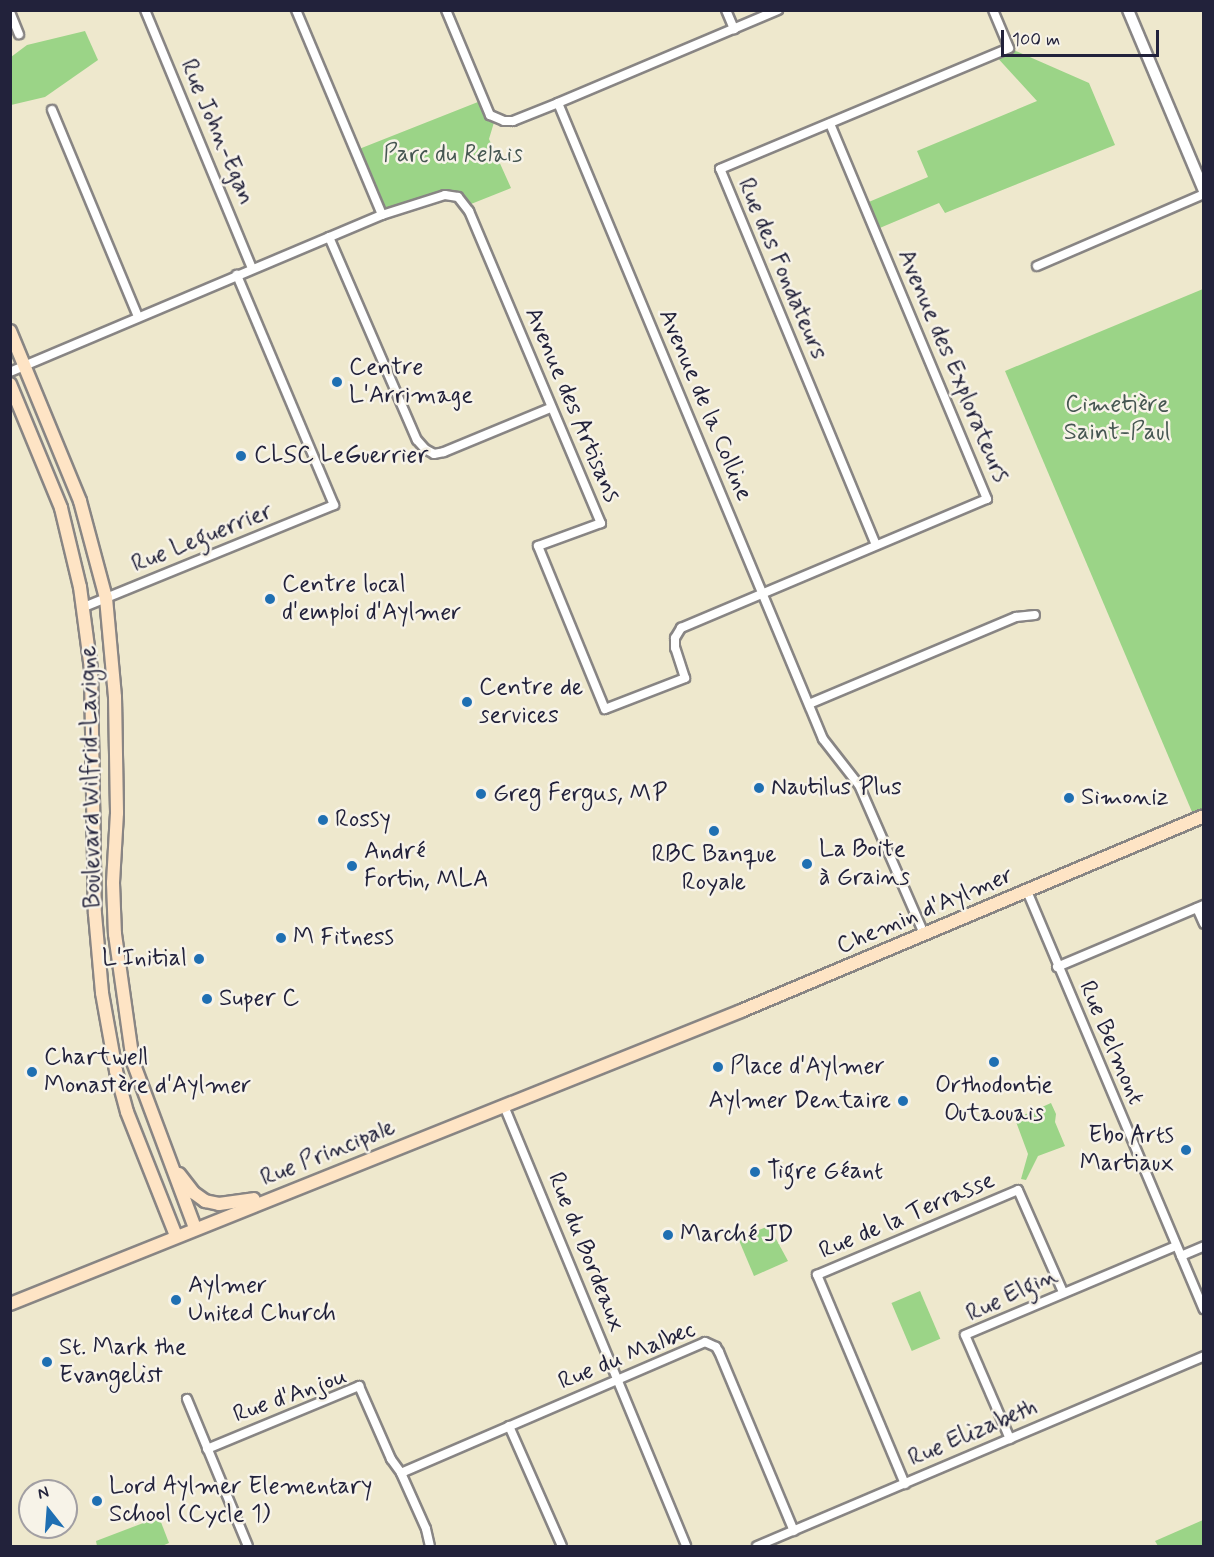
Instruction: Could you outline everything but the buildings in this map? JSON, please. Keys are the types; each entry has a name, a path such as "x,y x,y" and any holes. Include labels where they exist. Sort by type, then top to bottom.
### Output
{"main road":[{"name":"Boulevard Wilfrid-Lavigne","path":"10,331 80,501 106,598 115,706 117,813 113,883 115,934 133,1062 195,1228"},
{"name":"Boulevard Wilfrid-Lavigne","path":"10,384 61,508 84,607 91,669 95,914 102,993 116,1071 127,1112 176,1236"},
{"name":"Chemin d'Aylmer","path":"661,1043 1203,816"},
{"name":"Rue Principale","path":"10,1304 661,1043"},
{"path":"167,1152 188,1186 205,1201 219,1204 288,1192"}],"street":[{"name":"Rue John-Egan","path":"145,10 252,268"},
{"path":"296,10 382,215"},
{"path":"446,10 490,115 504,121 513,121 558,103 778,10"},
{"path":"726,10 734,29"},
{"name":"Rue des Fondateurs","path":"876,545 720,169 1009,48 993,10"},
{"path":"1037,266 1203,193 1128,10"},
{"path":"10,12 19,34"},
{"name":"Avenue de la Colline","path":"558,103 824,739 859,785 924,934"},
{"path":"52,110 138,317"},
{"name":"Avenue des Explorateurs","path":"762,592 987,499 830,123"},
{"name":"Avenue des Artisans","path":"329,237 382,215 445,195 462,200 470,211 550,408 601,523 538,546 605,710 684,678 675,648 675,638 681,628 762,592"},
{"path":"10,372 329,237 417,440 424,449 434,454 444,452 550,408"},
{"name":"Rue Leguerrier","path":"84,607 334,505 237,275"},
{"path":"809,704 1016,616 1035,615"},
{"name":"Rue Belmont","path":"1027,891 1203,1309"},
{"path":"1058,967 1200,906 1203,924"},
{"name":"Rue du Bordeaux","path":"504,1106 686,1546"},
{"name":"Rue de la Terrasse","path":"905,1484 817,1275 1018,1190 1063,1292"},
{"name":"Rue Elgin","path":"1010,1439 965,1335 1176,1245"},
{"path":"1181,1256 1203,1246"},
{"name":"Rue du Malbec","path":"401,1473 699,1344 711,1343 716,1347 794,1531"},
{"name":"Rue Elizabeth","path":"757,1546 1203,1356"},
{"name":"Rue d'Anjou","path":"207,1449 359,1386 391,1460 401,1473 426,1529 430,1546"},
{"path":"187,1399 248,1546"},
{"path":"509,1426 562,1546"}],"green space":[{"path":"85,31 98,60 45,97 11,105 11,57 27,45"},
{"path":"1009,48 1089,83 1115,145 945,213 939,203 875,230 864,204 928,177 917,151 1037,101 994,54"},
{"name":"Parc du Relais","path":"483,100 495,119 489,139 511,188 466,206 451,194 382,215 354,151"},
{"name":"Cimetière Saint-Paul","path":"1203,289 1203,816 1195,819 1005,371"},
{"path":"1051,1103 1056,1114 1055,1122 1065,1146 1038,1156 1026,1180 1021,1179 1028,1154 1015,1119"},
{"path":"769,1226 788,1261 754,1276 738,1238"},
{"path":"920,1291 940,1339 912,1351 891,1303"},
{"path":"159,1517 169,1543 162,1546 97,1546 96,1541"},
{"path":"1203,1520 1203,1546 1158,1546 1155,1541"}],"place":[{"name":"Centre L'Arrimage","path":"337,382"},
{"name":"CLSC LeGuerrier","path":"241,456"},
{"name":"Centre local d'emploi d'Aylmer","path":"270,599"},
{"name":"Centre de services","path":"467,702"},
{"name":"Nautilus Plus","path":"759,788"},
{"name":"Greg Fergus, MP","path":"481,794"},
{"name":"Simoniz","path":"1069,798"},
{"name":"Rossy","path":"323,820"},
{"name":"RBC Banque Royale","path":"714,831"},
{"name":"La Boite à Grains","path":"807,864"},
{"name":"André Fortin, MLA","path":"352,866"},
{"name":"M Fitness","path":"281,938"},
{"name":"L'Initial","path":"199,959"},
{"name":"Super C","path":"207,999"},
{"name":"Orthodontie Outaouais","path":"994,1062"},
{"name":"Place d'Aylmer","path":"718,1067"},
{"name":"Chartwell Monastère d'Aylmer","path":"32,1072"},
{"name":"Aylmer Dentaire","path":"903,1101"},
{"name":"Ebo Arts Martiaux","path":"1186,1150"},
{"name":"Tigre Géant","path":"755,1172"},
{"name":"Marché JD","path":"668,1235"},
{"name":"Aylmer United Church","path":"176,1300"},
{"name":"St. Mark the Evangelist","path":"47,1362"},
{"name":"Lord Aylmer Elementary School (Cycle 1)","path":"97,1501"}]}
